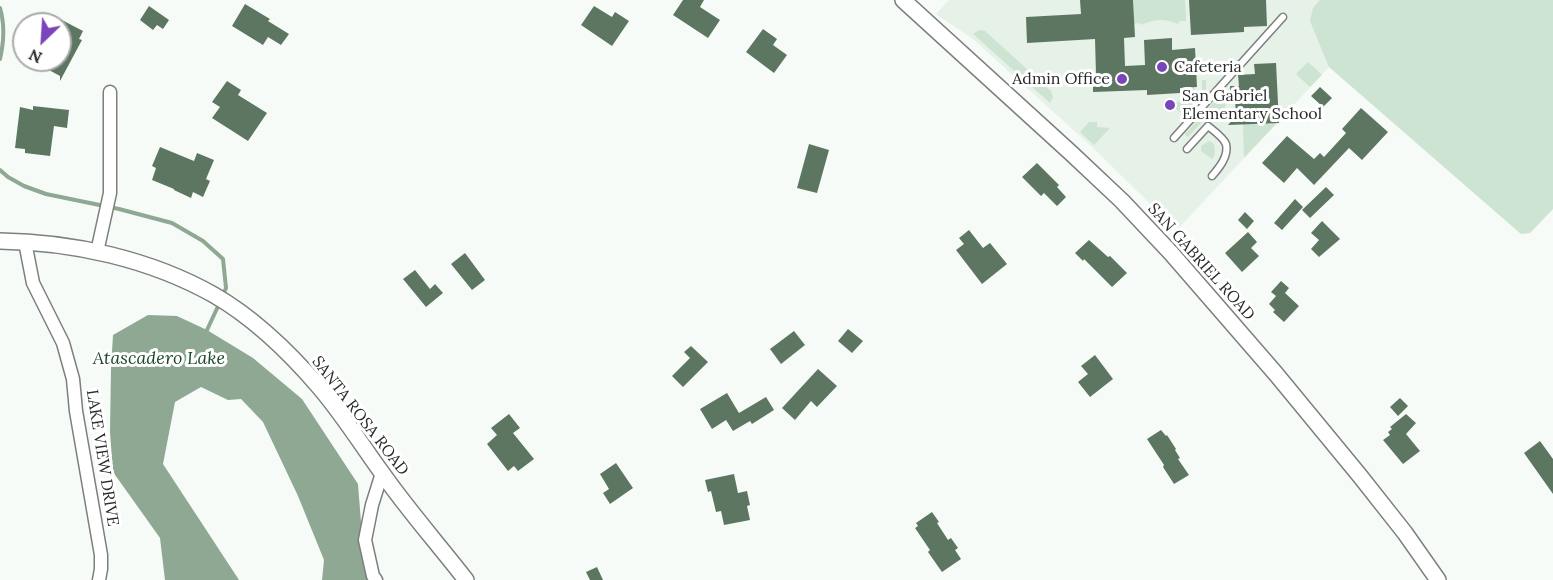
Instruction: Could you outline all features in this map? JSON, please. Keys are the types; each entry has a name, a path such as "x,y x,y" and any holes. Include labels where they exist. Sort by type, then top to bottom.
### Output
{"street":[{"name":"SAN GABRIEL ROAD","path":"903,0 1122,201 1171,253 1276,374 1360,476 1405,533 1438,580"},
{"path":"97,252 110,193 110,92"},
{"name":"SANTA ROSA ROAD","path":"0,241 25,242 97,252 144,265 183,279 239,312 294,360 319,388 466,580"},
{"name":"LAKE VIEW DRIVE","path":"25,242 33,283 63,344 73,379 76,411 101,555 99,580"},
{"path":"376,580 365,540 372,505 382,473"}],"lane":[{"path":"1174,138 1283,16"},
{"path":"1187,149 1208,126 1221,137 1226,144 1226,152 1219,169 1212,176"}],"shaded area":[{"name":"San Gabriel Elementary School","path":"949,0 1553,0 1553,209 1530,233 1521,234 1329,67 1177,230 1092,147 973,39 936,14"},
{"path":"1133,0 1185,0 1186,21 1180,21 1178,24 1160,20 1141,25 1140,23 1134,24"},
{"path":"1320,0 1553,0 1553,209 1530,233 1521,234 1329,67 1310,21 1313,8"},
{"path":"979,30 985,31 1051,91 1053,97 1050,103 973,34"},
{"path":"1308,62 1322,75 1310,87 1296,74"},
{"path":"1202,80 1206,80 1206,90 1201,95 1184,95 1184,88 1194,87 1195,90 1202,90"},
{"path":"1216,100 1225,100 1226,119 1213,110 1188,137 1186,136 1185,134"},
{"path":"1196,101 1182,114 1169,102"},
{"path":"1089,122 1097,122 1097,127 1110,128 1094,145 1080,132"},
{"path":"1277,123 1244,158 1243,124"},
{"path":"1209,141 1214,144 1215,155 1212,159 1201,151 1201,146"}],"water":[{"name":"Atascadero Lake","path":"148,315 177,316 207,330 253,358 302,399 358,484 365,573 369,580 322,580 324,560 298,496 263,422 241,399 228,400 201,387 175,402 163,464 239,580 165,580 160,538 113,472 110,432 113,335"}],"building":[{"path":"683,0 704,0 700,7 720,20 708,38 673,15"},
{"path":"1080,0 1133,0 1135,37 1124,38 1125,66 1145,65 1144,40 1172,38 1172,50 1195,48 1197,87 1180,88 1180,93 1147,95 1147,90 1093,92 1093,77 1096,74 1095,39 1027,43 1026,17 1081,14"},
{"path":"1189,0 1266,0 1267,26 1244,27 1244,32 1191,35"},
{"path":"245,4 289,34 281,45 268,37 263,45 232,26"},
{"path":"149,6 169,20 163,29 157,25 153,30 140,20"},
{"path":"594,6 612,17 615,12 629,21 612,46 581,25"},
{"path":"72,25 83,31 79,39 82,40 72,59"},
{"path":"763,29 777,39 773,45 787,55 774,73 746,52"},
{"path":"1276,63 1279,123 1228,125 1236,116 1235,99 1231,99 1230,86 1239,86 1238,75 1255,74 1254,64"},
{"path":"53,72 65,72 60,81 60,76"},
{"path":"227,81 241,90 238,95 267,113 248,141 212,118 220,107 212,102"},
{"path":"1320,87 1332,98 1323,107 1311,96"},
{"path":"33,106 69,110 67,128 54,126 50,156 25,153 25,149 15,148 20,107 33,110"},
{"path":"1361,108 1388,132 1362,160 1349,148 1314,185 1297,168 1284,183 1262,163 1287,136 1314,159 1320,153 1324,157 1346,133 1342,129"},
{"path":"809,144 829,150 817,193 797,188"},
{"path":"160,147 194,161 197,153 214,160 206,179 210,181 203,197 193,192 191,198 152,180 156,168 152,166"},
{"path":"1037,163 1059,185 1057,187 1066,197 1057,206 1044,193 1041,196 1022,177"},
{"path":"1326,187 1334,195 1310,218 1302,210"},
{"path":"1295,199 1303,207 1282,230 1274,223"},
{"path":"1245,212 1254,221 1247,229 1238,220"},
{"path":"1322,221 1340,239 1319,257 1311,249 1319,240 1311,233"},
{"path":"969,230 983,248 990,243 1007,264 982,284 956,250 964,244 959,238"},
{"path":"1248,232 1257,242 1251,248 1259,256 1242,272 1225,253"},
{"path":"1089,240 1127,273 1112,287 1075,253"},
{"path":"465,253 485,280 472,290 451,264"},
{"path":"415,270 430,289 435,284 443,293 426,307 403,279"},
{"path":"1281,281 1289,288 1285,293 1299,306 1284,322 1273,312 1275,310 1269,304 1276,296 1271,292"},
{"path":"848,329 863,341 852,353 838,341"},
{"path":"794,331 805,345 781,364 770,349"},
{"path":"691,346 708,362 683,387 672,376 690,358 684,352"},
{"path":"1095,355 1113,379 1090,397 1078,382 1088,374 1081,366"},
{"path":"818,369 837,386 817,407 811,401 795,420 782,408"},
{"path":"727,393 739,413 766,397 774,410 752,424 750,421 733,431 726,420 712,429 700,409"},
{"path":"1400,398 1408,406 1398,416 1390,407"},
{"path":"509,414 520,428 513,433 534,459 518,471 514,466 508,471 487,444 497,435 491,428"},
{"path":"1406,414 1416,423 1406,434 1420,451 1403,464 1383,440 1390,435 1388,432 1392,429 1390,427"},
{"path":"1161,430 1176,449 1180,458 1178,459 1189,475 1174,484 1147,439"},
{"path":"1540,441 1553,459 1553,494 1524,453"},
{"path":"616,463 633,488 610,504 603,493 609,489 600,474"},
{"path":"734,474 738,493 747,491 750,520 724,525 721,511 716,512 711,491 708,492 705,480"},
{"path":"932,512 948,540 951,538 958,548 955,550 961,559 942,572 915,528 918,526 916,523"},
{"path":"597,567 603,580 590,580 586,572"}],"waterway":[{"path":"0,8 3,21 0,59"},
{"path":"0,170 24,186 46,194 172,223 203,241 223,259 226,288 223,295"},
{"path":"207,330 220,302"}],"place":[{"name":"Cafeteria","path":"1162,67"},
{"name":"Admin Office","path":"1122,79"},
{"name":"San Gabriel Elementary School","path":"1170,105"}]}
